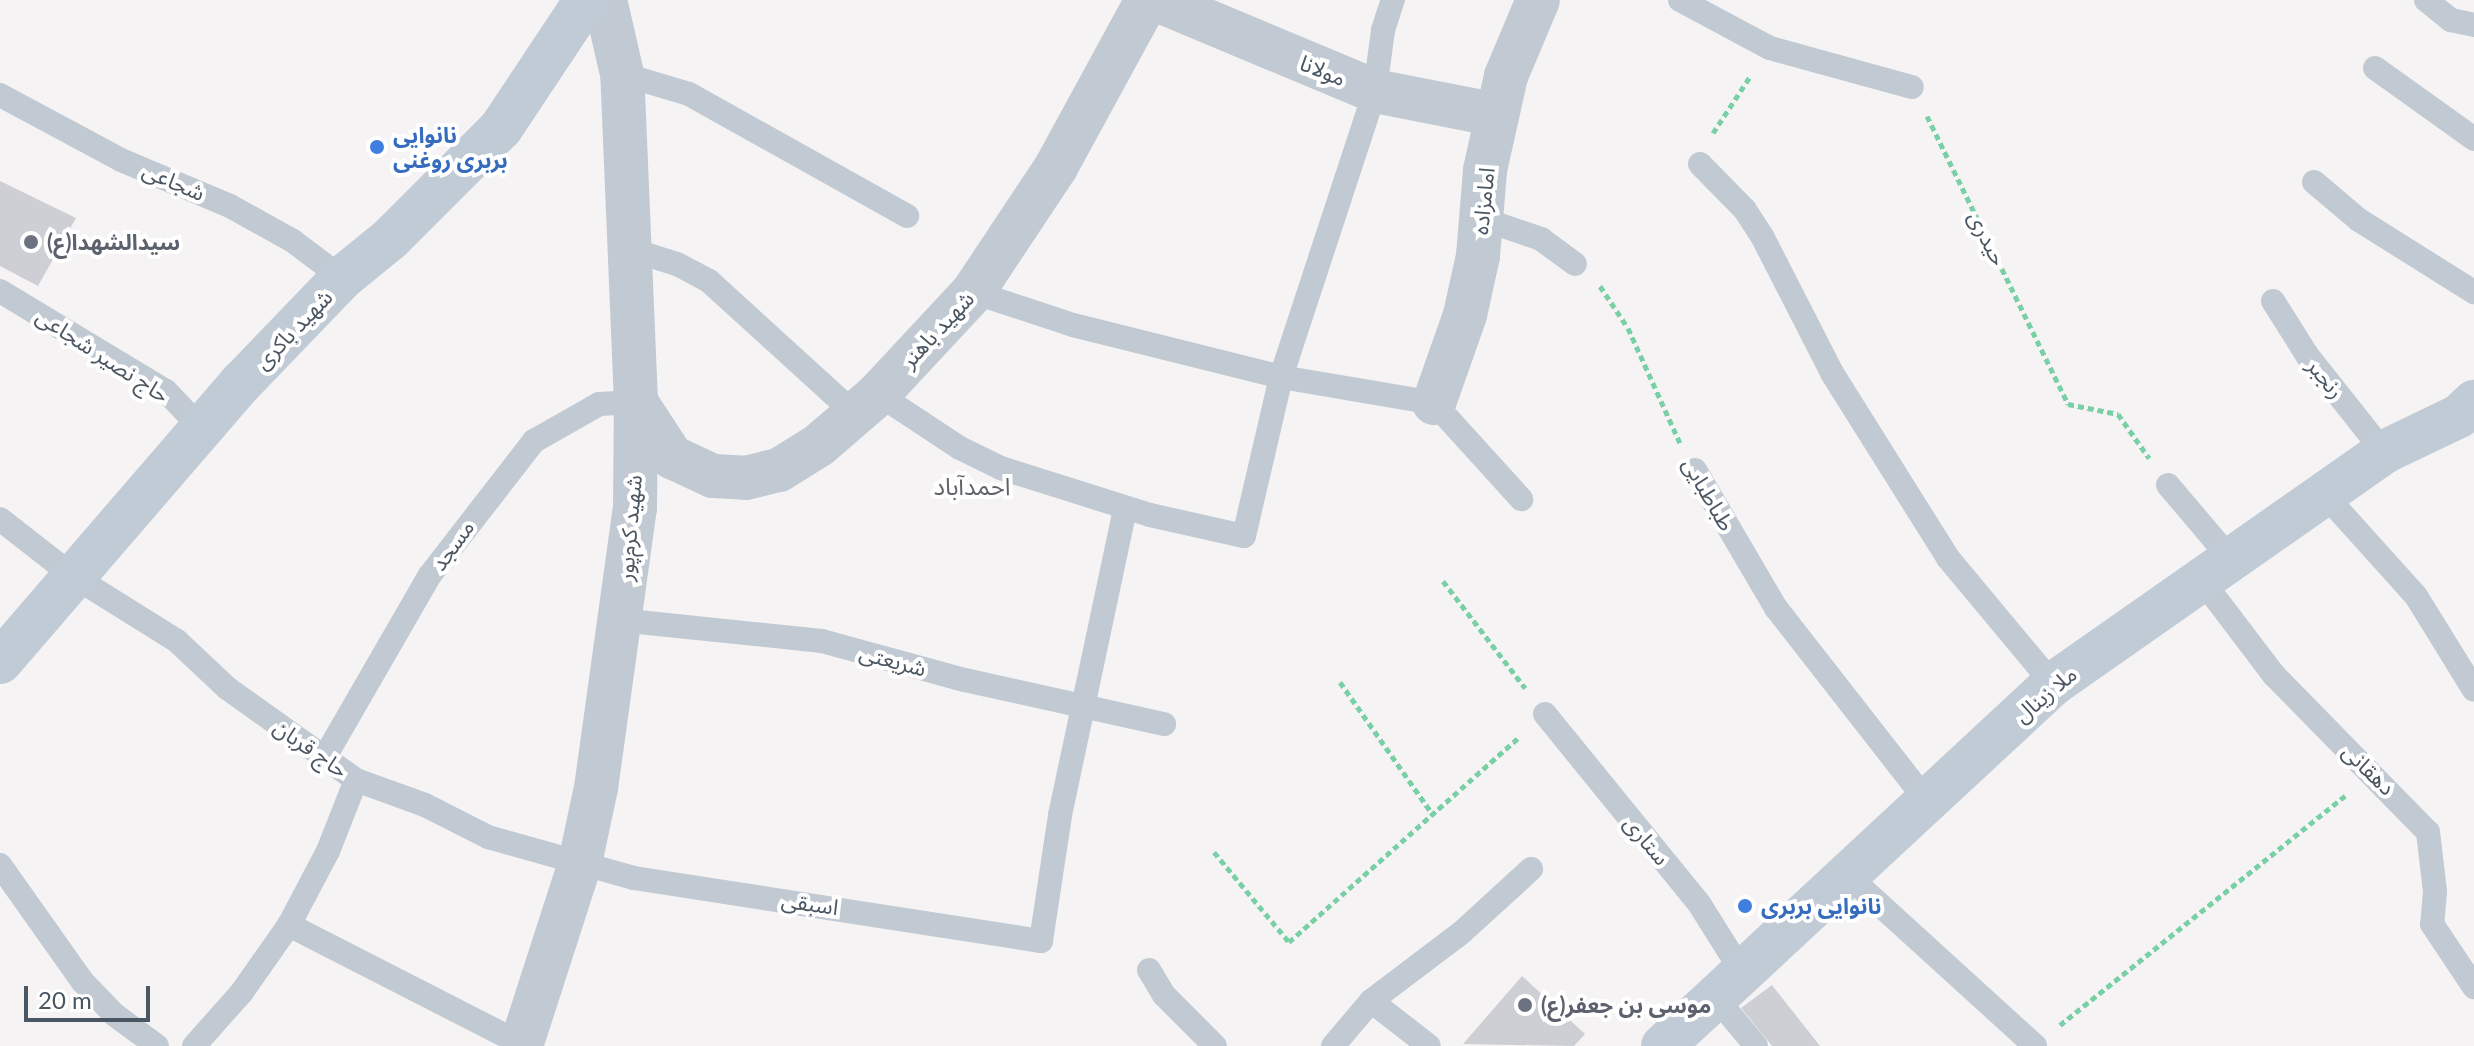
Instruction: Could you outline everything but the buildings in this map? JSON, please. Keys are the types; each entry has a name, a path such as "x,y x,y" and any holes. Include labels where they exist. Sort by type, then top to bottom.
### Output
{"main road":[{"name":"شهید باکری","path":"0,662 200,427 342,278 391,238 501,128 586,0"},
{"name":"ملا زینال","path":"1663,1046 1845,873 2053,684 2384,452 2469,417"}],"street":[{"name":"شهید کرم‌پور","path":"521,1045 580,863 635,508 636,402 622,74 605,0"},
{"name":"شهید باهنر","path":"636,402 672,457 713,476 746,478 779,470 866,404 973,292 1056,167 1147,0"},
{"name":"مولانا","path":"1157,0 1375,91 1497,115"},
{"name":"امامزاده","path":"1434,403 1465,315 1506,76 1538,0"}],"lane":[{"path":"629,249 677,264 709,281 866,404 1001,468 1125,508 1244,536 1281,377 1375,91 1383,30 1393,0"},
{"path":"1680,0 1770,48 1912,87"},
{"path":"2426,0 2451,20 2474,25"},
{"path":"2375,68 2474,139"},
{"path":"622,74 689,94 907,216"},
{"name":"شجاعی","path":"0,95 121,160 230,206 293,241 342,278"},
{"path":"1700,164 1745,210 1762,236 1832,373 1948,558 2053,684"},
{"path":"2314,182 2359,220 2474,292"},
{"path":"1480,218 1541,239 1575,264"},
{"name":"حاج نصیر شجاعی","path":"0,291 166,391 200,427"},
{"path":"973,292 1073,325 1281,377 1434,403 1521,499"},
{"name":"رنجبر","path":"2273,301 2307,355 2384,452"},
{"name":"مسجد","path":"326,755 430,575 534,441 599,404 636,402"},
{"name":"طباطبایی","path":"1695,470 1776,608 1926,800"},
{"path":"2168,485 2215,568"},
{"path":"2325,495 2416,596 2474,690"},
{"path":"1083,703 1125,508"},
{"name":"حاج قربان","path":"0,519 73,576 177,641 227,688 326,755 356,780 488,837 580,863"},
{"name":"دهقانی","path":"2215,568 2274,675 2374,773 2428,832 2435,892 2432,924 2474,987"},
{"name":"شریعتی","path":"619,620 822,641 965,680 1083,703 1164,724"},
{"name":"اسبقی","path":"580,863 634,878 1041,941 1083,703"},
{"name":"ستاری","path":"1545,714 1700,905 1729,986 1756,1046"},
{"path":"194,1046 242,992 289,925 328,851 356,780"},
{"path":"0,865 82,981 115,1015 157,1046"},
{"path":"1333,1046 1371,1001 1461,933 1531,869"},
{"path":"1845,873 2035,1046"},
{"path":"289,925 521,1045"},
{"path":"1149,970 1164,995 1215,1046"},
{"path":"1371,1001 1429,1046"}],"path":[{"path":"1700,164 1718,122 1770,48"},
{"name":"حیدری","path":"1912,87 2068,404 2118,414 2168,485"},
{"name":"طباطبایی","path":"1575,264 1611,295 1695,470"},
{"path":"1214,852 1289,942 1545,714 1443,581"},
{"path":"1340,682 1432,812"},
{"path":"2035,1046 2374,773"}],"place":[{"name":"نانوایی بربری روغنی","path":"377,147"},
{"name":"سیدالشهدا(ع)","path":"31,242"},
{"name":"نانوایی بربری","path":"1745,906"},
{"name":"موسی بن جعفر(ع)","path":"1525,1005"}],"district":[{"name":"احمدآباد","path":"972,486"}]}
